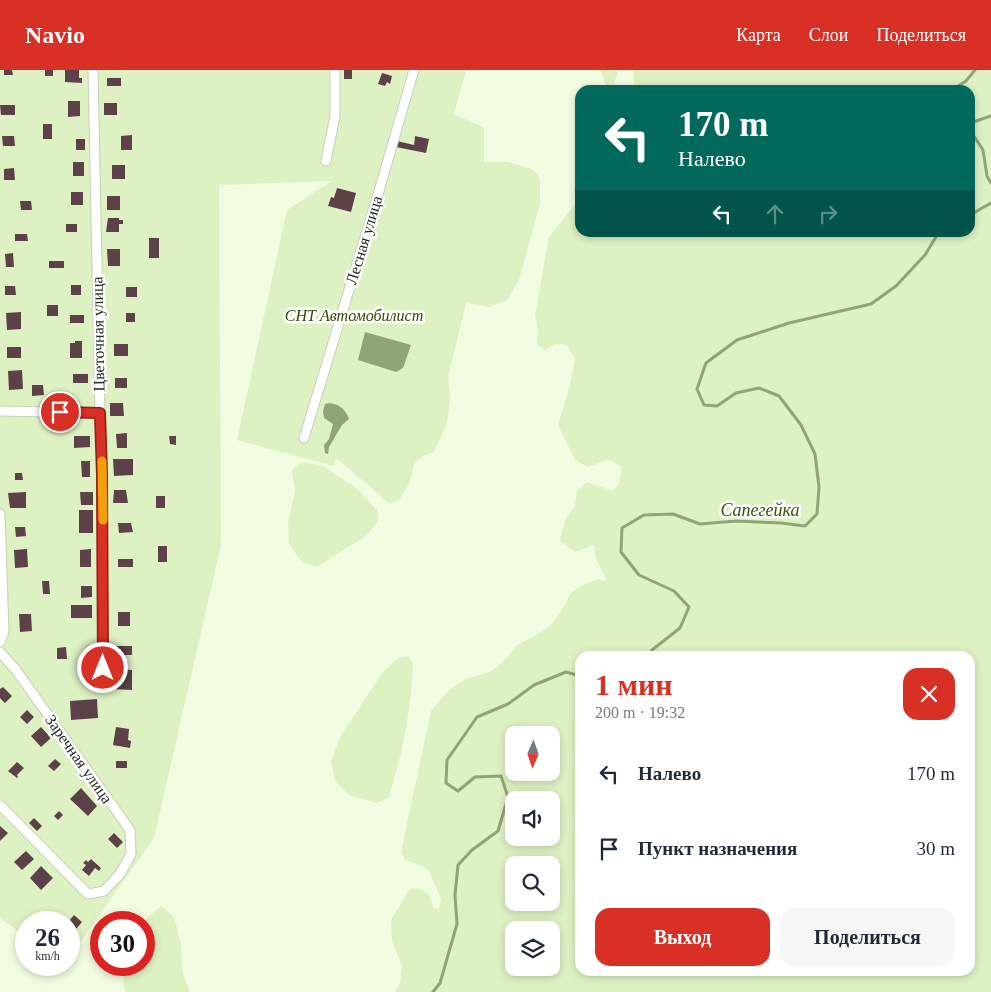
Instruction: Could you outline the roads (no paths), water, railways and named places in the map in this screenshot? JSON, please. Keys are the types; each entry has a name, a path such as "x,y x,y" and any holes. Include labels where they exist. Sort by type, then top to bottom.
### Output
{"street":[{"name":"Цветочная улица","path":"93,70 102,475 104,688"},
{"path":"326,161 335,116 335,70"},
{"name":"Лесная улица","path":"304,438 372,218 414,70"},
{"path":"0,411 100,413"},
{"path":"0,514 4,632 0,642"},
{"name":"Заречная улица","path":"0,652 16,670 130,830 131,854 120,874 104,891 88,894 0,804"}],"waterway":[{"name":"Сапегейка","path":"960,85 966,81 975,70"},
{"path":"975,121 991,116"},
{"name":"Сапегейка","path":"975,138 983,150 987,176 991,183"},
{"name":"Сапегейка","path":"975,212 991,203"},
{"name":"Сапегейка","path":"651,651 680,628 689,607 674,591 639,575 621,552 622,528 644,515 673,514 700,524 736,521 805,526 817,514 819,487 815,454 801,425 779,396 759,388 736,393 717,406 704,405 697,389 706,363 737,340 789,323 871,304 896,286 925,255 936,237"},
{"name":"Сапегейка","path":"433,992 440,983 457,924 455,895 458,865 472,850 498,831 508,797 501,776 475,777 458,791 446,783 447,760 477,717 508,704 534,685 566,672 575,675"}],"park label":[{"name":"СНТ Автомобилист","path":"354,315"}]}
